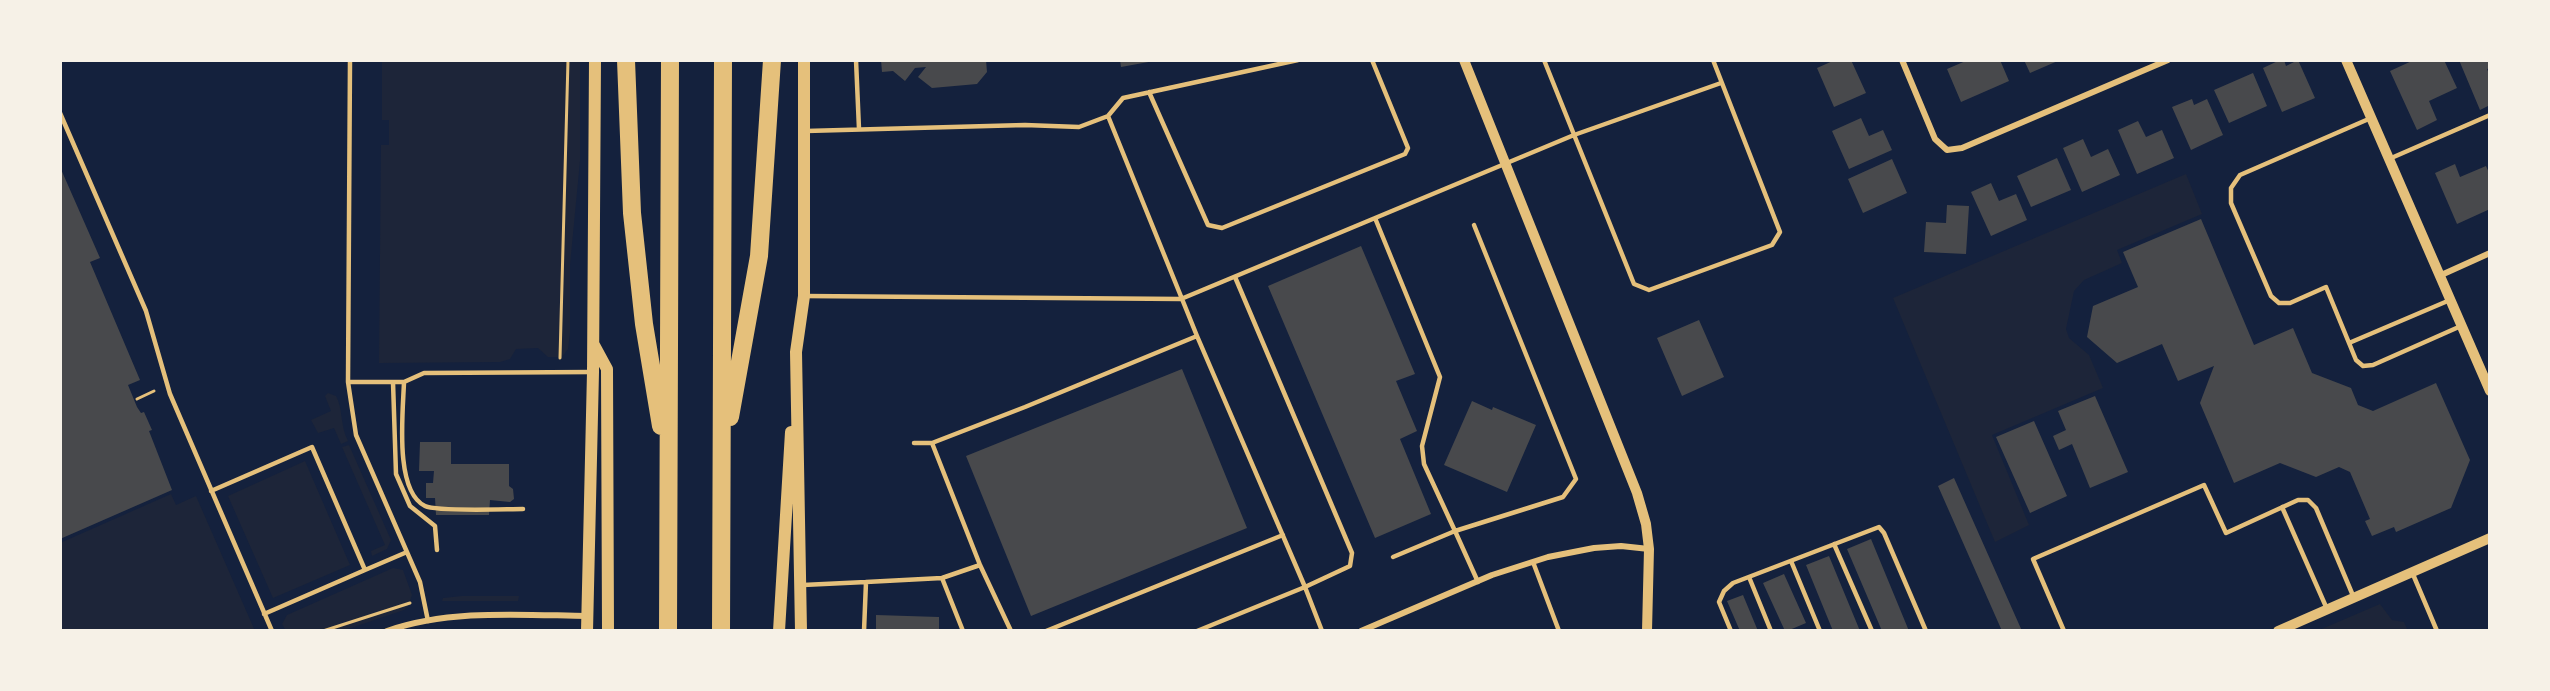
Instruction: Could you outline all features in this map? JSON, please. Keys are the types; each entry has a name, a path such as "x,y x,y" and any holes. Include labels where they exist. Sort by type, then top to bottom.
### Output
{"highway":[{"path":"626,60 632,213 644,324 669,478"},
{"path":"668,631 670,60"},
{"path":"721,631 723,60"},
{"path":"722,463 759,256 772,60"}],"main road":[{"path":"587,631 593,372 595,60"},
{"path":"779,631 796,351 804,296 804,60"},
{"path":"593,344 607,369 608,631"},
{"path":"796,351 801,631"}],"street":[{"path":"1464,60 1630,475 1646,524 1649,549 1647,631"},
{"path":"1902,60 1935,139 1947,150 1962,148 2168,60"},
{"path":"2346,60 2490,391"},
{"path":"2439,276 2490,253"},
{"path":"2278,631 2490,538"},
{"path":"1361,631 1478,582 1533,562 1594,548 1621,546 1649,549"},
{"path":"387,631 428,621 490,615 587,616"}],"lane":[{"path":"350,60 348,382 356,435 420,582 428,621"},
{"path":"856,60 860,129"},
{"path":"804,131 1024,125 1079,127 1108,116 1123,98 1298,60"},
{"path":"1149,92 1208,225 1222,228 1405,154 1408,148 1372,60"},
{"path":"1544,60 1634,284 1649,290 1772,245 1780,232 1713,60"},
{"path":"804,296 1181,298 1574,135 1722,83"},
{"path":"60,113 146,311 170,394 272,631"},
{"path":"2389,159 2490,115"},
{"path":"1108,116 1181,298 1322,631"},
{"path":"2371,118 2240,175 2231,188 2231,203 2271,296 2279,303 2290,303 2326,287 2356,360 2363,366 2373,365 2461,326"},
{"path":"1375,218 1440,377 1422,446 1424,464 1478,582"},
{"path":"1393,557 1455,531 1563,497 1576,479 1474,225"},
{"path":"1197,631 1350,566 1352,553 1235,277"},
{"path":"2349,343 2450,300"},
{"path":"914,444 932,443 1197,336"},
{"path":"348,382 404,382 424,373 593,372"},
{"path":"393,382 396,474 410,506 435,526 437,550"},
{"path":"404,382 403,467 417,500 426,507 433,508 523,509"},
{"path":"932,443 980,565 1011,631"},
{"path":"211,491 312,447 365,570"},
{"path":"2064,631 2033,559 2204,484 2226,533 2298,500 2308,500 2316,508 2354,598"},
{"path":"2282,507 2327,610"},
{"path":"1731,631 1719,602 1724,591 1733,583 1879,527 1884,533 1926,631"},
{"path":"1046,631 1283,535"},
{"path":"1834,544 1872,631"},
{"path":"264,614 407,552"},
{"path":"1791,561 1820,631"},
{"path":"1533,562 1559,631"},
{"path":"801,585 942,578 980,565"},
{"path":"2412,572 2437,631"},
{"path":"1749,577 1771,631"},
{"path":"942,578 963,631"},
{"path":"864,631 866,582"}],"path":[{"path":"560,358 568,60"},
{"path":"137,399 154,392"},
{"path":"323,631 410,603"}],"shaded area":[{"path":"382,60 580,60 580,161 570,265 570,333 568,349 562,357 548,357 538,348 516,349 510,359 500,362 379,363 381,145 389,145 389,120 382,120"},
{"path":"2186,174 2202,214 2117,250 2122,263 2084,280 2074,291 2066,329 2069,338 2089,355 2103,388 1992,435 2029,525 1995,542 1893,298"},
{"path":"328,393 336,396 340,406 348,441 341,444 334,428 318,433 311,420 331,411 325,396"},
{"path":"349,445 391,540 387,549 372,556 371,551 385,545 342,447"},
{"path":"305,461 350,565 273,598 228,496"},
{"path":"171,494 176,505 196,496 255,631 60,631 60,543"},
{"path":"393,568 403,570 412,595 404,610 342,631 286,631 282,624 287,615"},
{"path":"519,596 518,601 442,601 443,598"},
{"path":"2380,604 2392,620 2404,622 2408,631 2317,631"}],"building":[{"path":"881,60 986,60 987,72 977,84 932,88 918,77 926,67 915,68 905,81 893,71 882,72"},
{"path":"1120,60 1154,60 1154,61 1121,67"},
{"path":"1835,60 1851,60 1866,93 1834,107 1817,68"},
{"path":"1968,60 2000,60 2009,81 1961,102 1947,69"},
{"path":"2024,60 2060,60 2030,73"},
{"path":"2284,60 2286,66 2298,60 2315,98 2282,112 2263,68"},
{"path":"2414,60 2444,60 2457,88 2429,101 2437,120 2417,130 2390,71"},
{"path":"2459,60 2490,60 2490,68 2487,69 2490,76 2490,105 2480,110"},
{"path":"2253,73 2267,106 2229,123 2214,90"},
{"path":"2192,99 2194,105 2207,99 2223,135 2191,150 2172,107"},
{"path":"1861,118 1869,136 1883,130 1892,150 1849,169 1832,131"},
{"path":"2138,121 2146,137 2162,130 2174,158 2137,174 2118,130"},
{"path":"2083,139 2091,157 2108,149 2120,175 2082,192 2063,148"},
{"path":"2057,158 2071,190 2031,207 2017,176"},
{"path":"1892,159 1907,193 1863,213 1848,179"},
{"path":"2455,164 2460,177 2486,166 2490,175 2490,209 2457,224 2435,173"},
{"path":"60,167 100,258 90,262 140,380 128,385 137,407 141,413 144,412 152,430 149,431 172,490 60,539"},
{"path":"1991,183 1999,201 2016,194 2027,220 1991,236 1971,192"},
{"path":"1947,205 1969,206 1966,254 1924,252 1926,222 1946,223"},
{"path":"2201,219 2254,345 2293,328 2312,373 2351,388 2358,405 2373,411 2436,383 2470,460 2451,508 2396,532 2394,527 2372,536 2365,521 2370,519 2350,472 2339,467 2316,477 2280,463 2234,483 2200,403 2214,366 2178,381 2162,344 2117,363 2087,337 2093,306 2138,287 2123,252"},
{"path":"1361,246 1415,374 1396,381 1417,431 1400,439 1431,514 1375,538 1268,286"},
{"path":"1699,320 1724,377 1682,396 1657,338"},
{"path":"1182,369 1247,528 1031,616 966,456"},
{"path":"2095,396 2128,472 2090,488 2072,444 2059,450 2053,436 2066,430 2058,411"},
{"path":"1472,401 1536,425 1507,492 1444,465"},
{"path":"2034,421 2067,496 2030,513 1996,437"},
{"path":"420,442 451,442 451,464 509,464 509,486 513,489 514,499 510,502 490,500 489,515 436,515 435,498 426,498 426,483 433,483 434,471 419,471"},
{"path":"1954,478 2022,631 2002,631 1938,486"},
{"path":"1871,539 1909,631 1882,631 1847,549"},
{"path":"1829,556 1860,631 1833,631 1806,565"},
{"path":"1784,574 1806,623 1787,631 1763,583"},
{"path":"1743,595 1758,631 1740,631 1727,601"},
{"path":"876,615 939,617 939,631 876,631"}]}
